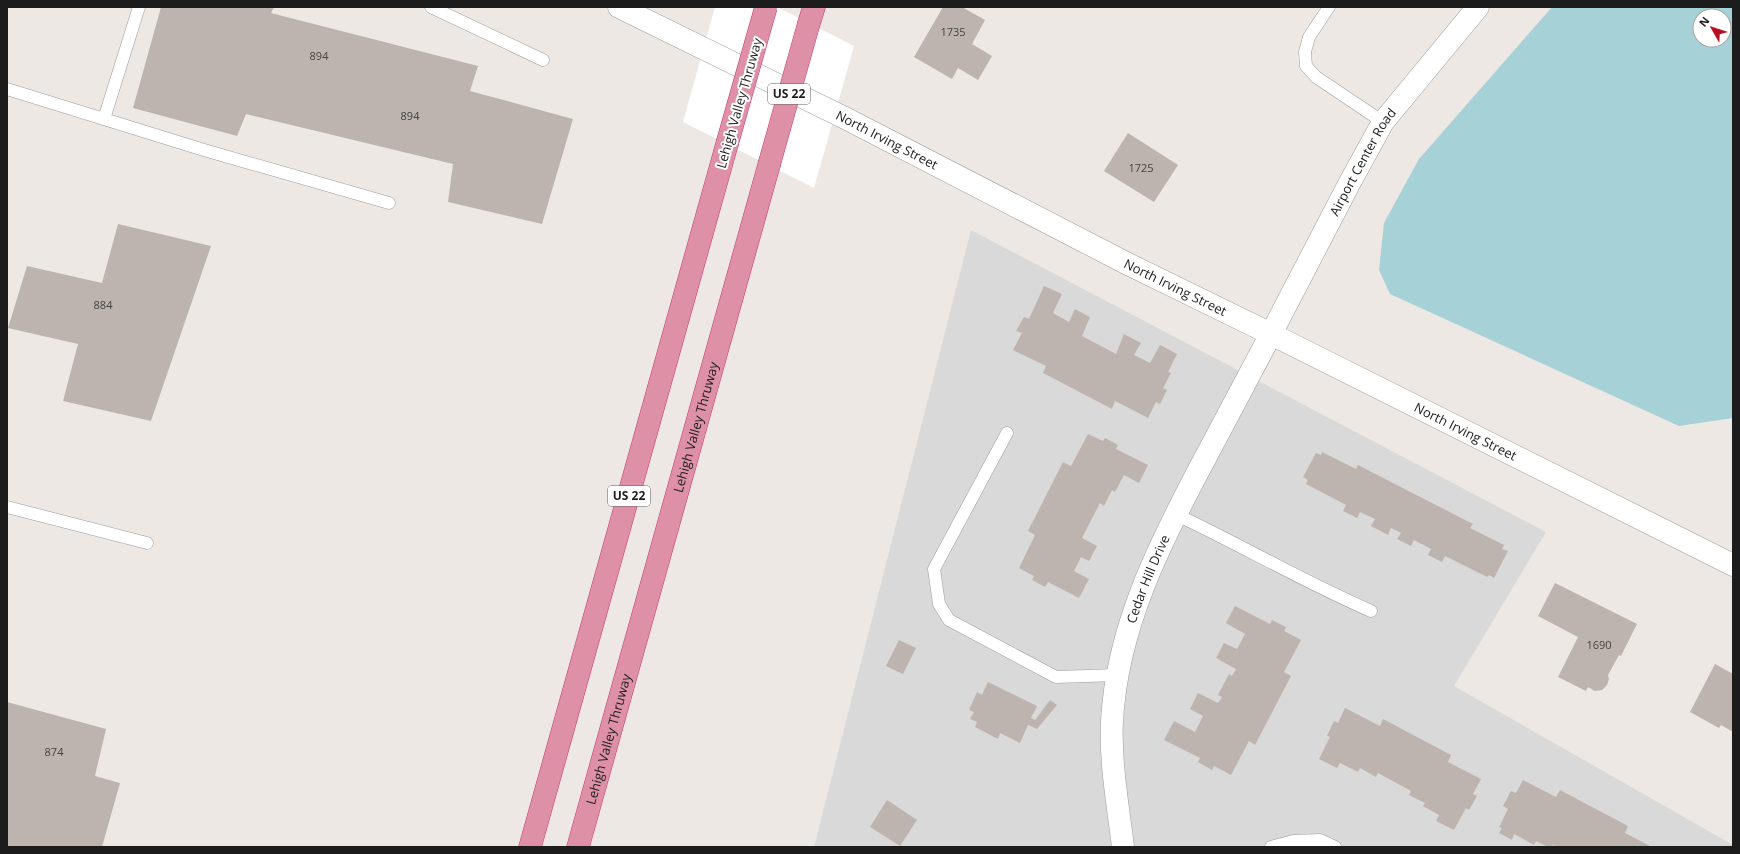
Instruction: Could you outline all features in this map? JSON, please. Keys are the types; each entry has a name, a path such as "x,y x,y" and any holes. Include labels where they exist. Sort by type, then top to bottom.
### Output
{"highway":[{"name":"Lehigh Valley Thruway","path":"530,847 766,7"},
{"name":"Lehigh Valley Thruway","path":"578,847 812,15"}],"street":[{"name":"North Irving Street","path":"619,7 846,118 1126,263 1733,565"},
{"name":"Airport Center Road","path":"1271,334 1360,162 1383,122 1478,7"},
{"name":"Cedar Hill Drive","path":"1123,847 1114,778 1112,721 1118,675 1129,622 1149,569 1175,514 1271,334"}],"lane":[{"path":"104,119 139,7"},
{"path":"431,7 543,60"},
{"path":"1329,7 1309,37 1305,52 1306,66 1316,77 1383,122"},
{"path":"7,90 389,203"},
{"path":"1007,433 934,569 939,604 949,620 1056,678 1118,675"},
{"path":"7,507 148,543"},
{"path":"1175,514 1226,537 1327,592 1371,611"},
{"path":"1271,847 1293,841 1320,840 1335,847"}],"shaded area":[{"path":"971,230 1546,532 1454,686 1733,845 1733,847 814,847"}],"water":[{"path":"1552,7 1733,7 1733,418 1679,426 1390,294 1379,270 1384,223 1419,159"}],"pier":[{"path":"715,7 777,7 854,46 814,188 683,122"}],"building":[{"path":"161,7 274,7 271,13 478,66 470,91 573,119 542,224 448,202 453,164 246,114 237,136 133,108"},
{"path":"943,7 962,7 985,20 972,44 992,56 978,80 958,68 952,79 914,57"},
{"path":"1128,133 1178,165 1154,202 1104,171"},
{"path":"118,224 211,246 151,421 63,401 78,344 8,328 27,266 102,283"},
{"path":"1044,286 1062,294 1053,313 1069,322 1075,309 1090,317 1082,336 1116,354 1124,334 1141,343 1134,355 1150,363 1160,345 1177,354 1168,372 1171,373 1163,388 1167,390 1160,404 1156,402 1148,418 1115,401 1112,409 1043,373 1046,366 1013,350 1022,333 1016,331 1024,317 1029,319"},
{"path":"1088,434 1103,441 1105,438 1118,445 1116,449 1148,465 1139,483 1124,475 1115,492 1112,490 1104,506 1100,503 1082,538 1097,546 1089,561 1081,557 1074,571 1089,579 1079,598 1048,582 1045,587 1032,580 1034,576 1019,568 1035,535 1028,531 1063,462 1071,466"},
{"path":"1322,452 1356,469 1358,465 1473,524 1470,528 1504,545 1502,549 1508,551 1494,578 1489,575 1487,577 1445,556 1442,562 1428,555 1431,549 1414,540 1411,546 1397,539 1401,533 1391,528 1388,535 1371,526 1375,519 1360,512 1357,518 1343,511 1346,505 1306,484 1308,480 1303,477 1316,453 1321,455"},
{"path":"1555,583 1637,624 1621,656 1619,655 1608,675 1609,679 1607,685 1602,690 1595,691 1588,687 1586,691 1558,677 1578,637 1538,616"},
{"path":"1235,606 1270,624 1272,620 1286,627 1284,631 1301,640 1284,672 1291,676 1255,745 1249,741 1231,775 1214,766 1212,770 1198,762 1200,758 1164,740 1174,721 1195,732 1203,716 1190,709 1198,693 1218,703 1222,697 1218,695 1229,674 1232,676 1236,669 1216,658 1224,643 1237,649 1245,634 1226,623"},
{"path":"899,640 916,648 903,674 886,666"},
{"path":"1715,664 1733,674 1733,732 1721,725 1719,728 1690,712"},
{"path":"988,682 1037,706 1031,718 1035,720 1050,700 1057,705 1037,729 1028,725 1020,743 1000,733 998,739 975,727 977,722 970,719 974,712 969,710 977,692 982,695"},
{"path":"7,702 106,729 95,776 120,783 102,847 7,847"},
{"path":"1345,708 1380,726 1383,719 1451,755 1448,762 1481,779 1473,794 1477,796 1469,810 1466,808 1454,830 1436,821 1439,815 1423,806 1425,803 1409,795 1411,791 1378,773 1376,777 1360,768 1358,772 1340,763 1337,768 1319,759 1330,737 1327,736 1334,721 1338,723"},
{"path":"1523,780 1556,797 1560,790 1628,826 1625,833 1652,847 1558,847 1553,845 1552,847 1548,847 1536,841 1534,845 1514,834 1512,840 1499,833 1502,828 1499,827 1508,809 1503,806 1511,791 1516,793"},
{"path":"887,800 917,820 900,846 870,827"}]}
